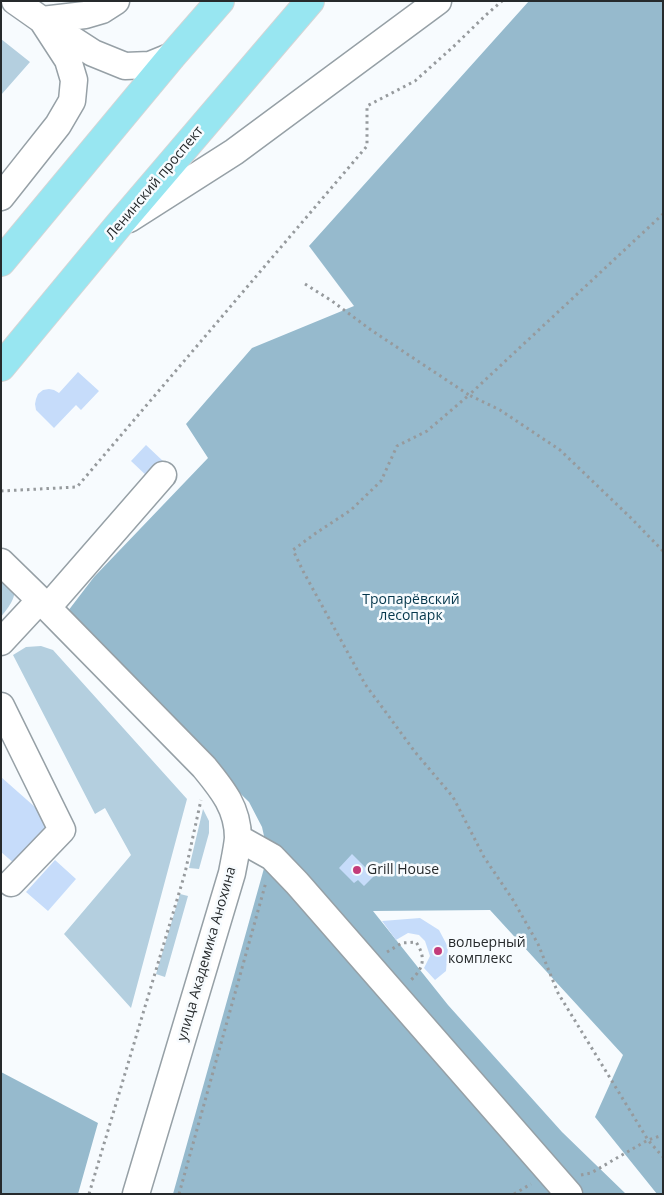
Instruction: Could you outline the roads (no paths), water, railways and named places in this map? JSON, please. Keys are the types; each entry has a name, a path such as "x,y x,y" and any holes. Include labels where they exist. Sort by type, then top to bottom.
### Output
{"main road":[{"path":"1,262 220,1"},
{"name":"Ленинский проспект","path":"1,367 117,227 309,3"}],"street":[{"path":"28,8 94,12 102,10 116,1"},
{"path":"117,227 234,152 438,1"},
{"path":"28,8 93,53 125,66 150,65 172,56"},
{"path":"1,197 58,125 72,101 74,80 68,60 28,8"},
{"path":"1,642 44,604 163,476"},
{"name":"улица Академика Анохина","path":"1,562 204,767 226,795 235,814 238,838 232,873 136,1194"},
{"path":"1,706 62,830 11,883"},
{"path":"238,838 272,857 563,1187"}],"place":[{"name":"Grill House","path":"357,870"},
{"name":"вольерный комплекс","path":"438,951"}],"park label":[{"name":"Тропарёвский лесопарк","path":"411,608"}]}
